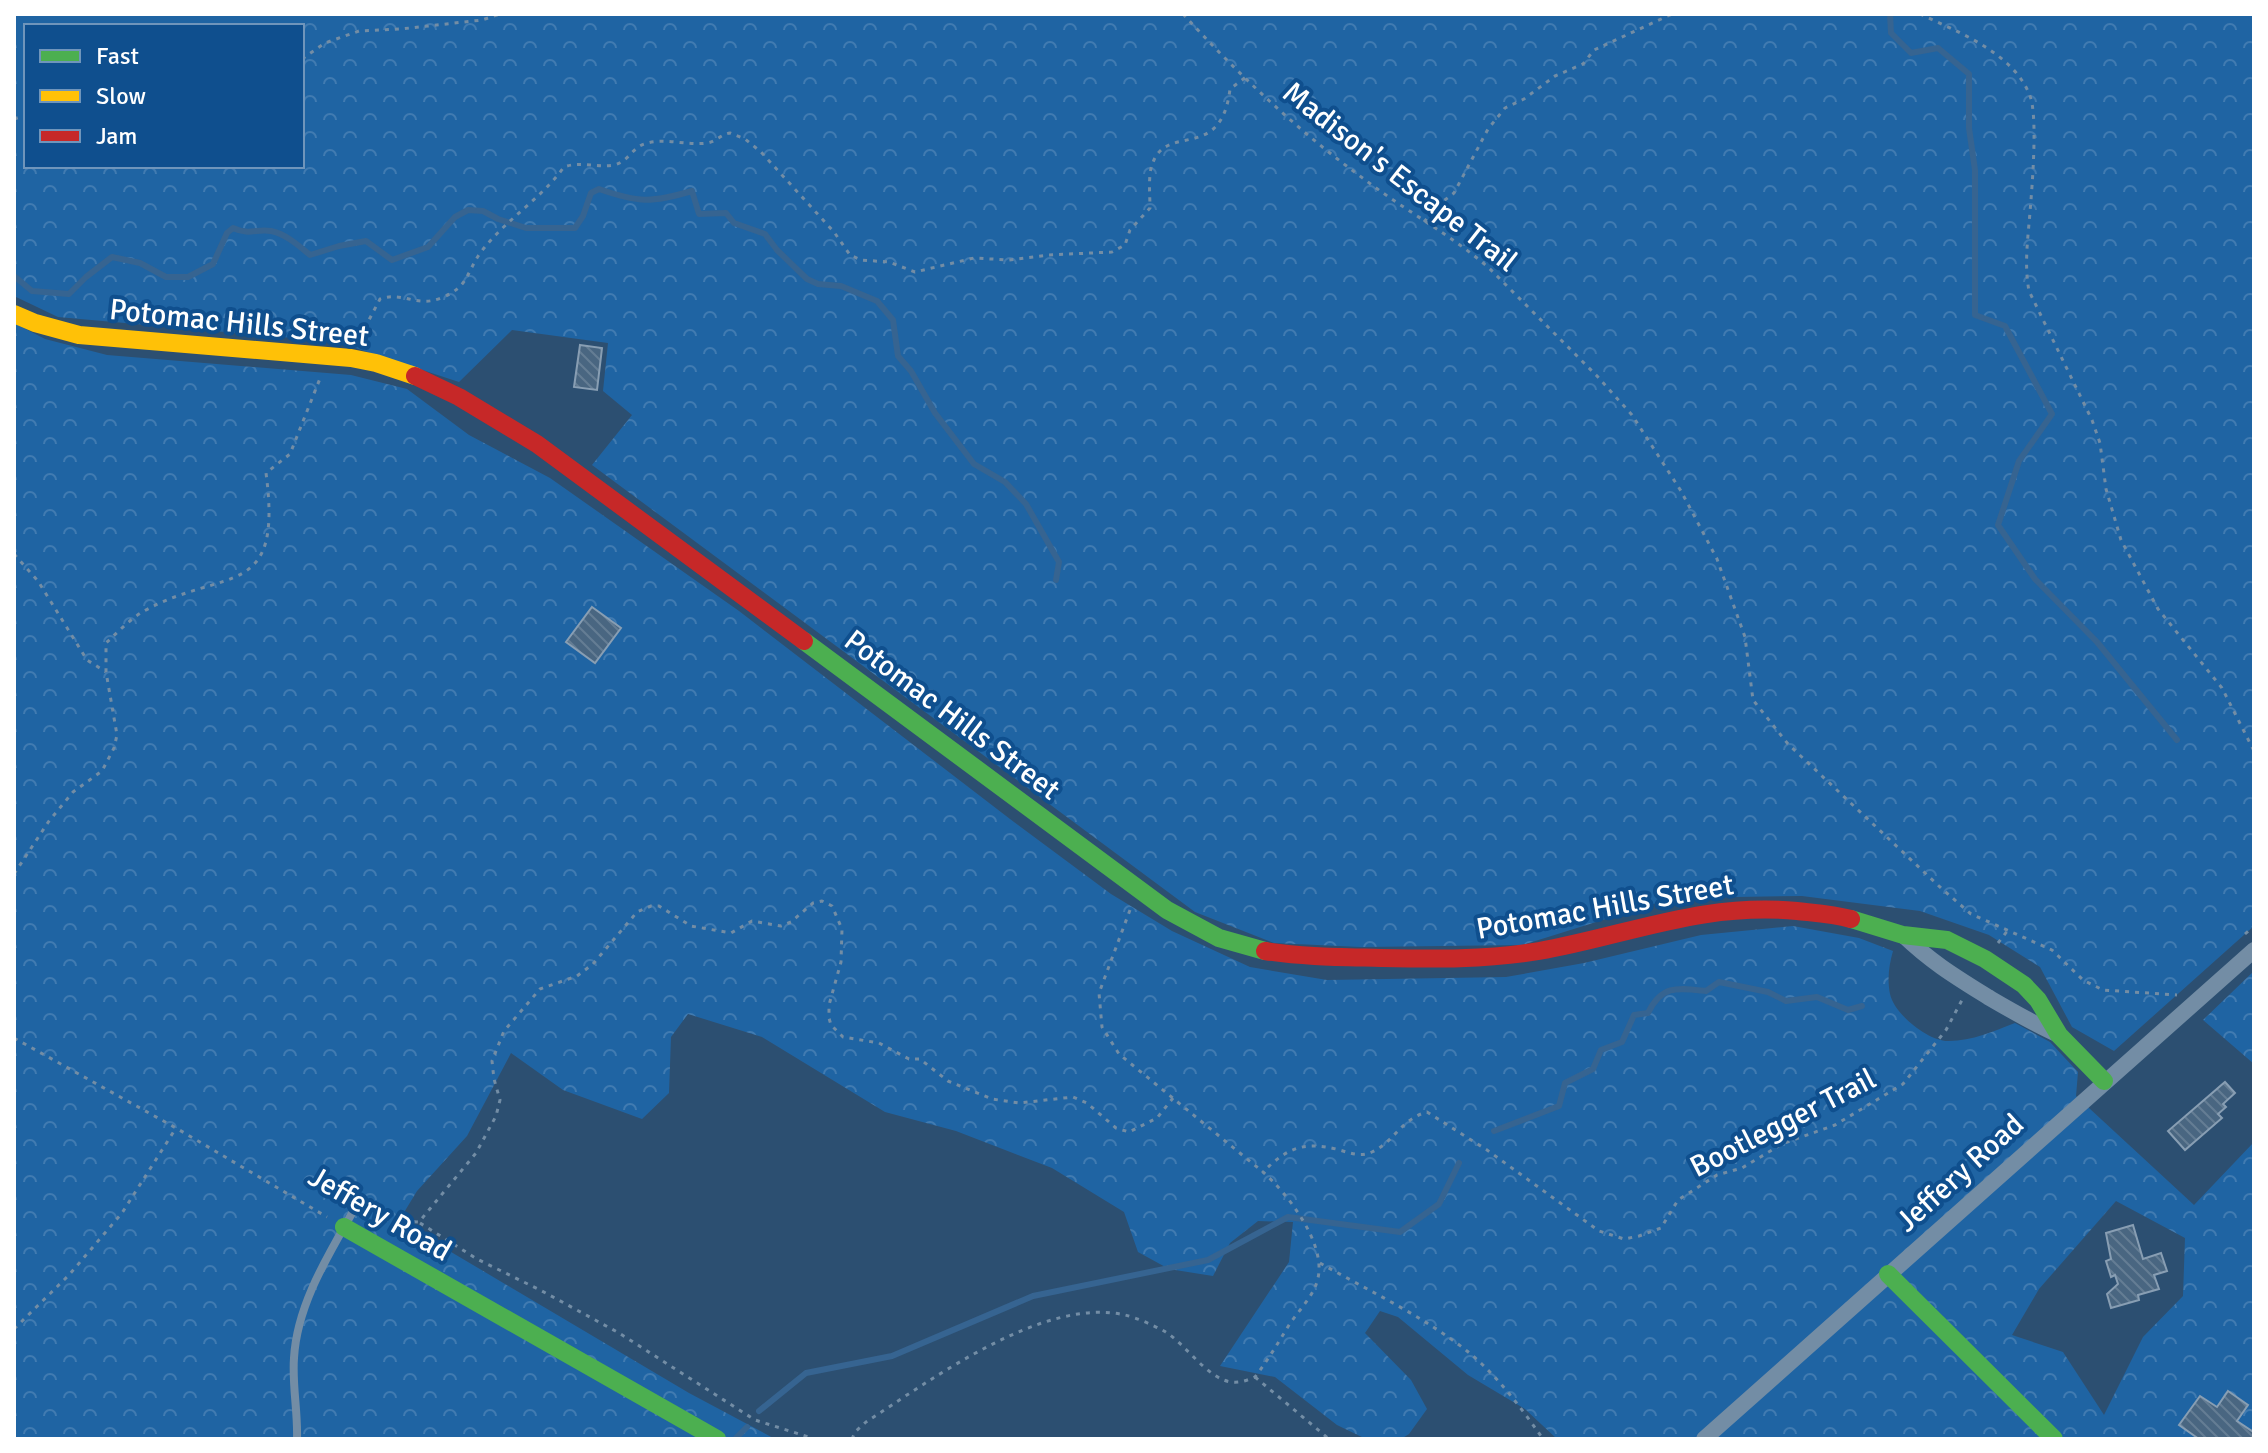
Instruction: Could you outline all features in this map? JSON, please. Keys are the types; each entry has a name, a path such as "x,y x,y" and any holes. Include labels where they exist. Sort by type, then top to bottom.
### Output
{"street":[{"name":"Potomac Hills Street","path":"14,314 52,329 88,336 368,361 417,378 524,435 1138,888 1187,923 1219,938 1254,949 1297,956 1469,960 1540,951 1689,915 1732,909 1776,909 1837,915 1903,935 1947,940 1985,959 2031,992 2059,1035 2104,1081"},
{"name":"Potomac Hills Street","path":"1903,935 1928,959 1969,986 2059,1035"},
{"name":"Jeffery Road","path":"1704,1439 2254,950"},
{"name":"Jeffery Road","path":"346,1224 717,1439"},
{"path":"1888,1274 2054,1439"}],"lane":[{"path":"297,1439 294,1353 301,1318 313,1285 355,1208"}],"path":[{"path":"304,58 325,43 359,31 468,22 500,14"},
{"name":"Madison's Escape Trail","path":"1183,14 1282,113 1322,146 1489,268 1632,415 1681,491 1717,559 1745,637 1753,700 1788,744 1971,914 2052,950 2083,980 2103,990 2177,995"},
{"path":"1424,222 1437,206 1454,193 1488,129 1505,108 1524,99 1555,76 1583,64 1594,50 1672,14"},
{"path":"1920,14 1997,55 2019,77 2031,97 2032,187 2025,270 2029,291 2092,420 2100,443 2106,489 2121,540 2158,609 2222,688 2254,751"},
{"path":"14,874 49,821 73,792 102,771 114,748 117,735 106,672 106,643 142,612 176,597 229,582 256,564 269,535 266,473 290,454 321,374 343,358 356,343 380,299 392,295 424,303 453,291 467,281 480,253 564,167 572,164 598,168 619,164 640,145 654,142 710,143 730,133 745,139 761,152 834,232 850,255 861,260 889,262 915,272 974,258 1009,260 1112,252 1125,245 1130,230 1150,208 1151,166 1161,150 1172,144 1202,138 1216,129 1228,103 1230,89 1246,77"},
{"path":"14,554 38,581 87,660 98,670 106,672"},
{"path":"851,1439 866,1422 968,1357 1020,1332 1069,1315 1127,1315 1164,1331 1216,1376 1230,1382 1255,1377 1313,1294 1319,1277 1317,1251 1283,1190 1119,1054 1102,1027 1099,993 1138,888"},
{"path":"419,1222 476,1153 496,1116 500,1100 492,1061 504,1031 540,989 577,976 637,912 651,906 659,906 691,926 731,933 752,921 781,926 791,922 813,903 822,901 832,906 842,929 841,962 829,1005 831,1025 843,1037 879,1043 909,1059 920,1059 948,1081 992,1099 1019,1103 1073,1097 1087,1103 1116,1128 1129,1132 1157,1118 1173,1098"},
{"path":"2246,933 2254,926"},
{"name":"Bootlegger Trail","path":"1263,1172 1284,1152 1306,1146 1333,1148 1355,1155 1373,1151 1412,1116 1427,1112 1487,1150 1599,1231 1624,1239 1639,1236 1661,1228 1678,1200 1717,1175 1742,1168 1782,1144 1835,1125 1903,1084 1946,1030 1969,986"},
{"name":"Jeffery Road","path":"14,1038 346,1224"},
{"path":"14,1329 69,1275 122,1213 176,1128"},
{"path":"346,1224 373,1219 419,1222 477,1259 619,1333 755,1420 815,1439"},
{"path":"1319,1263 1411,1314 1468,1352 1511,1397 1543,1439"},
{"path":"1255,1377 1329,1439"}],"green space":[{"path":"14,14 2254,14 2254,926 2114,1051 2072,1027 2040,967 1989,935 1920,911 1802,896 1673,898 1522,945 1361,947 1274,943 1195,912 592,465 632,415 603,391 608,343 512,330 459,382 337,342 58,317 14,296"},
{"path":"14,323 45,339 107,355 351,375 407,389 469,435 550,478 739,611 1111,894 1172,931 1250,967 1327,980 1506,977 1584,963 1701,935 1793,926 1859,938 1893,951 1889,977 1893,1002 1905,1018 1932,1037 1949,1041 1966,1039 2015,1023 2050,1042 2078,1072 2076,1096 2194,1205 2254,1142 2254,1439 1557,1439 1525,1409 1468,1375 1398,1317 1380,1311 1365,1333 1411,1380 1427,1409 1409,1434 1401,1439 1366,1439 1337,1425 1275,1377 1220,1366 1289,1262 1293,1222 1258,1221 1230,1243 1213,1276 1169,1269 1138,1252 1124,1212 1052,1168 956,1131 885,1112 762,1037 688,1014 671,1037 669,1093 642,1119 563,1090 511,1053 467,1136 417,1191 397,1224 419,1233 689,1393 775,1439 14,1439","holes":["2116,1201 2185,1238 2183,1296 2143,1337 2104,1415 2063,1352 2012,1335 2039,1289"]},
{"path":"2254,971 2254,1064 2203,1020"}],"building":[{"path":"580,345 602,348 597,390 574,387"},
{"path":"592,607 621,628 595,663 566,642"},
{"path":"2225,1082 2235,1093 2223,1104 2226,1107 2218,1114 2222,1118 2185,1150 2168,1131"},
{"path":"2133,1225 2143,1259 2161,1253 2167,1271 2154,1275 2159,1289 2138,1295 2139,1300 2111,1308 2107,1294 2118,1284 2115,1275 2111,1277 2106,1261 2111,1259 2106,1233"},
{"path":"2228,1391 2248,1405 2237,1421 2252,1431 2254,1428 2254,1439 2199,1439 2179,1425 2200,1396 2217,1407"}],"waterway":[{"path":"1890,14 1891,33 1911,53 1938,48 1969,74 1969,128 1975,170 1975,315 2005,326 2052,414 2019,461 1998,525 2035,579 2097,642 2177,740"},
{"path":"14,276 32,291 69,294 112,257 140,263 166,277 188,277 213,264 227,233 233,228 277,233 310,255 366,241 392,260 428,247 455,217 468,210 483,211 526,228 575,228 591,193 599,189 645,200 692,191 699,214 726,213 734,223 765,234 807,279 818,284 841,286 877,301 893,320 898,356 911,371 935,413 974,464 1005,482 1026,504 1059,562 1056,580"},
{"path":"1494,1131 1559,1106 1565,1083 1593,1069 1601,1050 1622,1042 1634,1015 1648,1013 1659,997 1672,990 1706,991 1719,982 1768,992 1786,1001 1817,997 1848,1010 1862,1006"},
{"path":"759,1411 806,1373 892,1356 1033,1296 1208,1260 1288,1217 1400,1232 1439,1204 1459,1163"},
{"path":"736,1438 747,1427"}],"traffic: fast":[{"path":"804,641 1167,910 1219,938 1265,951"},
{"path":"1851,919 1903,935 1947,940 1985,959 2024,985 2038,1000 2059,1035 2104,1081"},
{"path":"344,1227 717,1439"},
{"path":"1888,1274 2054,1439"}],"traffic: slow":[{"path":"14,314 79,335 351,358 415,376"}],"traffic: jam":[{"path":"415,376 459,397 537,444 804,641"},
{"path":"1265,951 1337,957 1480,957 1539,951 1697,915 1729,911 1797,911 1851,919"}]}
